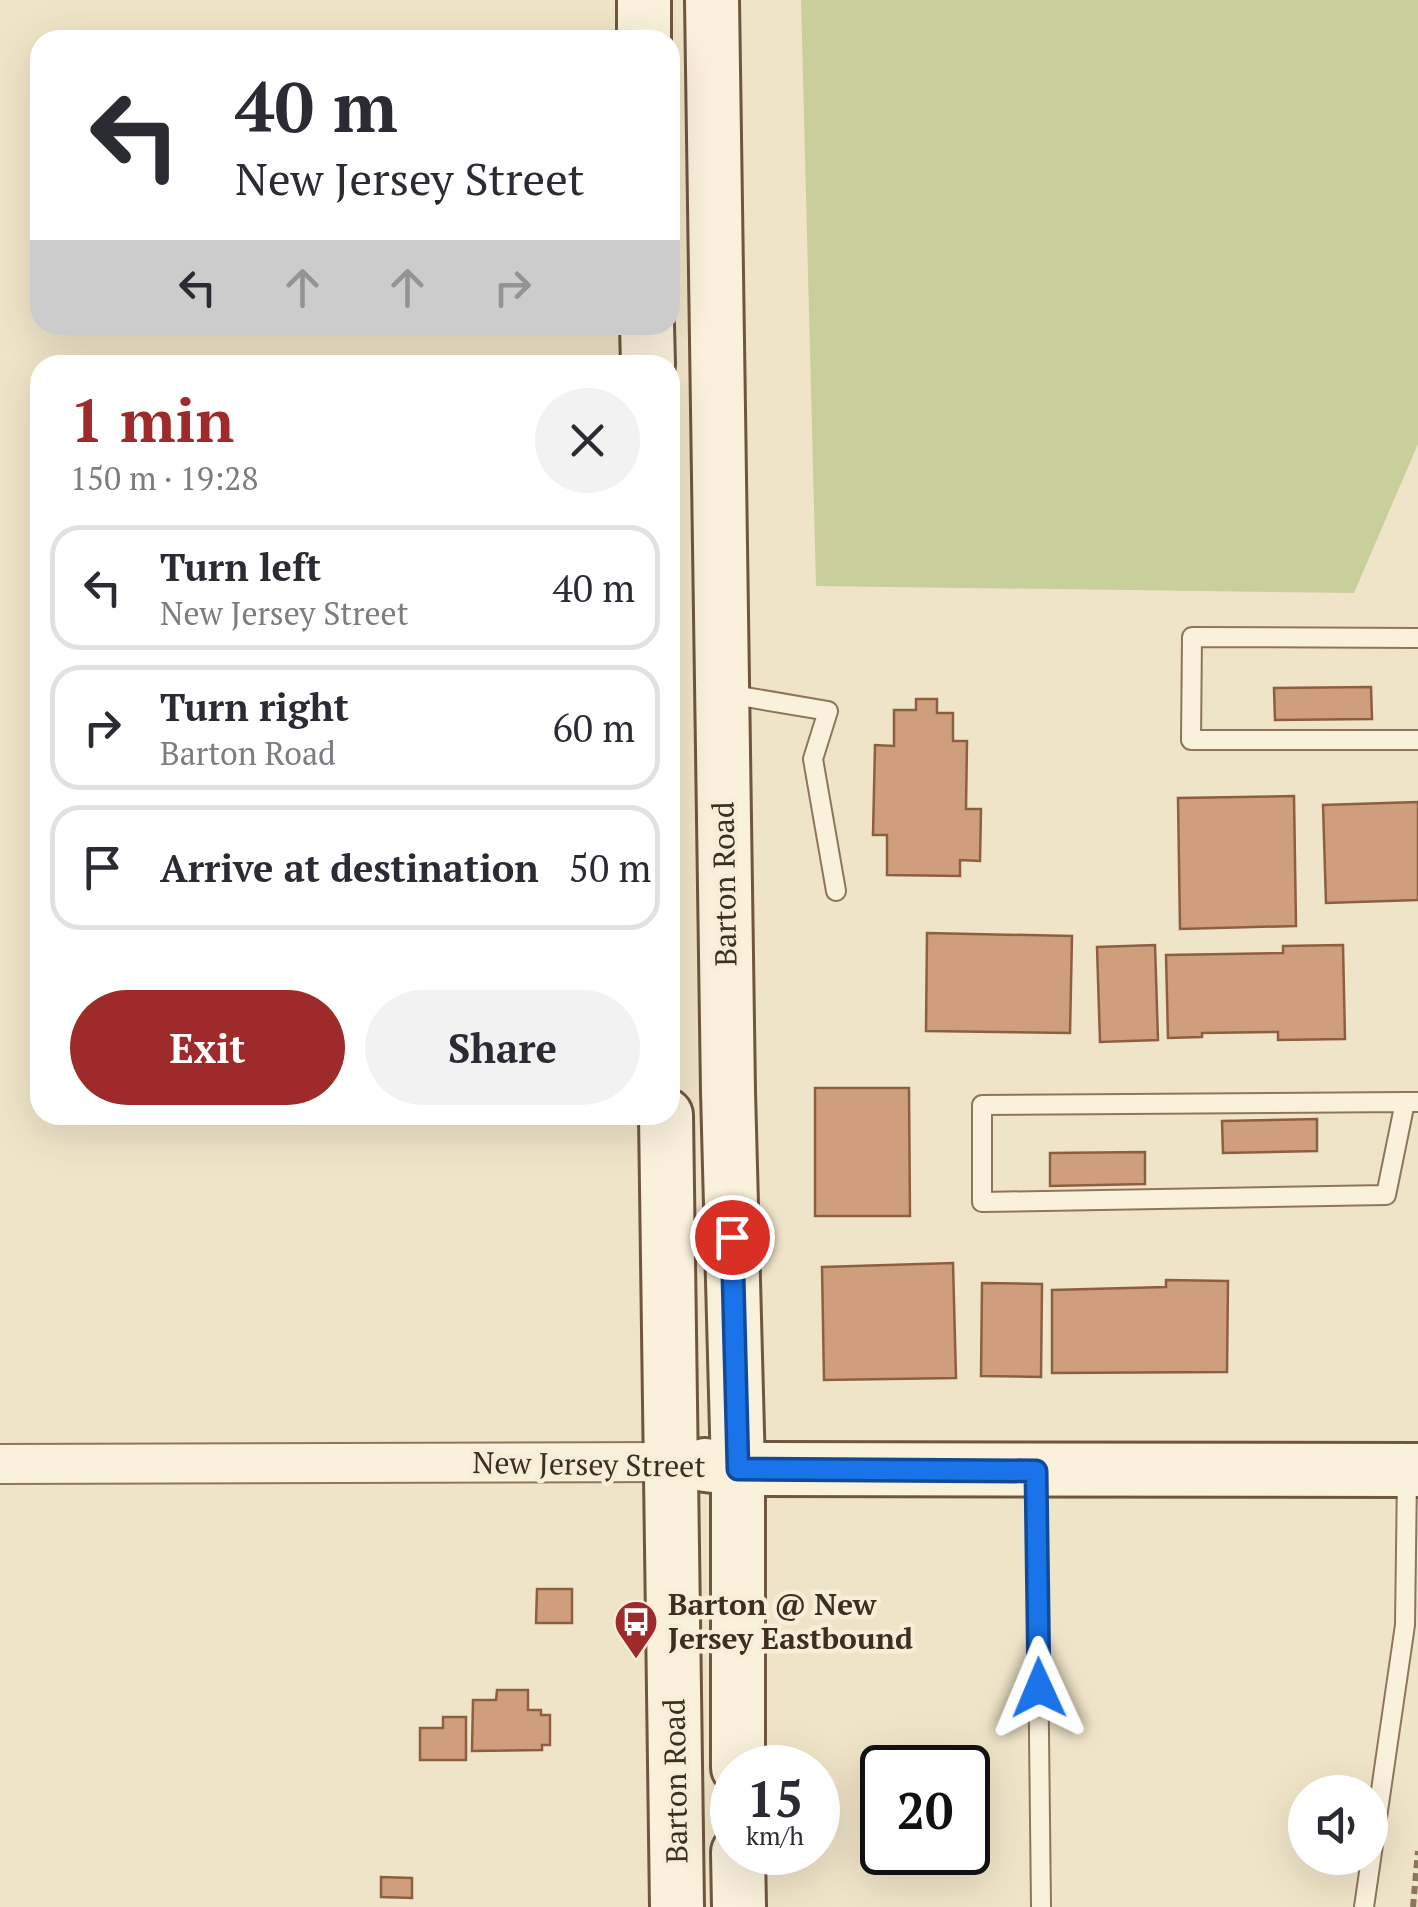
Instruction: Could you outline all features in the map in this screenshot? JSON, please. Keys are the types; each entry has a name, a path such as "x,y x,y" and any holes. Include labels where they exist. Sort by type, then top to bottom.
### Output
{"main road":[{"path":"644,0 644,30"},
{"name":"Barton Road","path":"712,0 728,1092 738,1469 738,1745"},
{"name":"Barton Road","path":"666,1125 677,1907"},
{"name":"New Jersey Street","path":"673,1462 738,1469 1412,1470"},
{"name":"Barton Road","path":"738,1875 739,1907"}],"street":[{"name":"New Jersey Street","path":"0,1464 673,1462"}],"lane":[{"path":"1418,638 1192,636 1192,740 1418,740"},
{"path":"722,694 828,711 813,759 836,891"},
{"path":"1412,1102 1386,1195 982,1202 982,1105 1412,1102"},
{"path":"1364,1907 1406,1625 1412,1470"},
{"path":"1036,1471 1042,1907"}],"path":[{"path":"1413,1907 1418,1851"}],"green space":[{"path":"801,0 1418,0 1418,444 1354,593 816,586"}],"building":[{"path":"1371,687 1372,719 1275,720 1274,688"},
{"path":"916,699 937,699 937,713 953,713 953,741 967,741 966,809 981,809 980,861 960,860 960,876 887,875 887,835 873,835 875,745 894,746 894,710 916,710"},
{"path":"1294,796 1296,926 1180,929 1178,798"},
{"path":"1418,802 1418,900 1326,903 1323,805"},
{"path":"927,933 1072,936 1070,1033 926,1031"},
{"path":"1155,945 1158,1040 1100,1042 1097,947"},
{"path":"1343,945 1345,1039 1278,1040 1278,1032 1202,1033 1202,1037 1168,1038 1166,955 1283,953 1283,946"},
{"path":"815,1088 909,1088 910,1216 815,1216"},
{"path":"1317,1119 1317,1151 1223,1153 1222,1121"},
{"path":"1145,1152 1145,1184 1050,1186 1050,1153"},
{"path":"953,1263 956,1378 824,1380 822,1267"},
{"path":"1166,1280 1228,1281 1227,1372 1052,1373 1052,1290 1166,1287"},
{"path":"982,1283 1042,1284 1041,1377 981,1376"},
{"path":"537,1589 572,1589 572,1623 536,1623"},
{"path":"497,1690 528,1690 528,1710 550,1715 550,1745 542,1745 542,1750 472,1751 473,1700 496,1700"},
{"path":"443,1717 466,1717 466,1760 420,1760 420,1728 443,1728"},
{"path":"381,1877 412,1878 412,1898 381,1897"}],"place":[{"name":"Barton @ New Jersey Eastbound","path":"636,1660"}],"route":[{"path":"732,1237 738,1469 1036,1471 1039,1688"}]}
